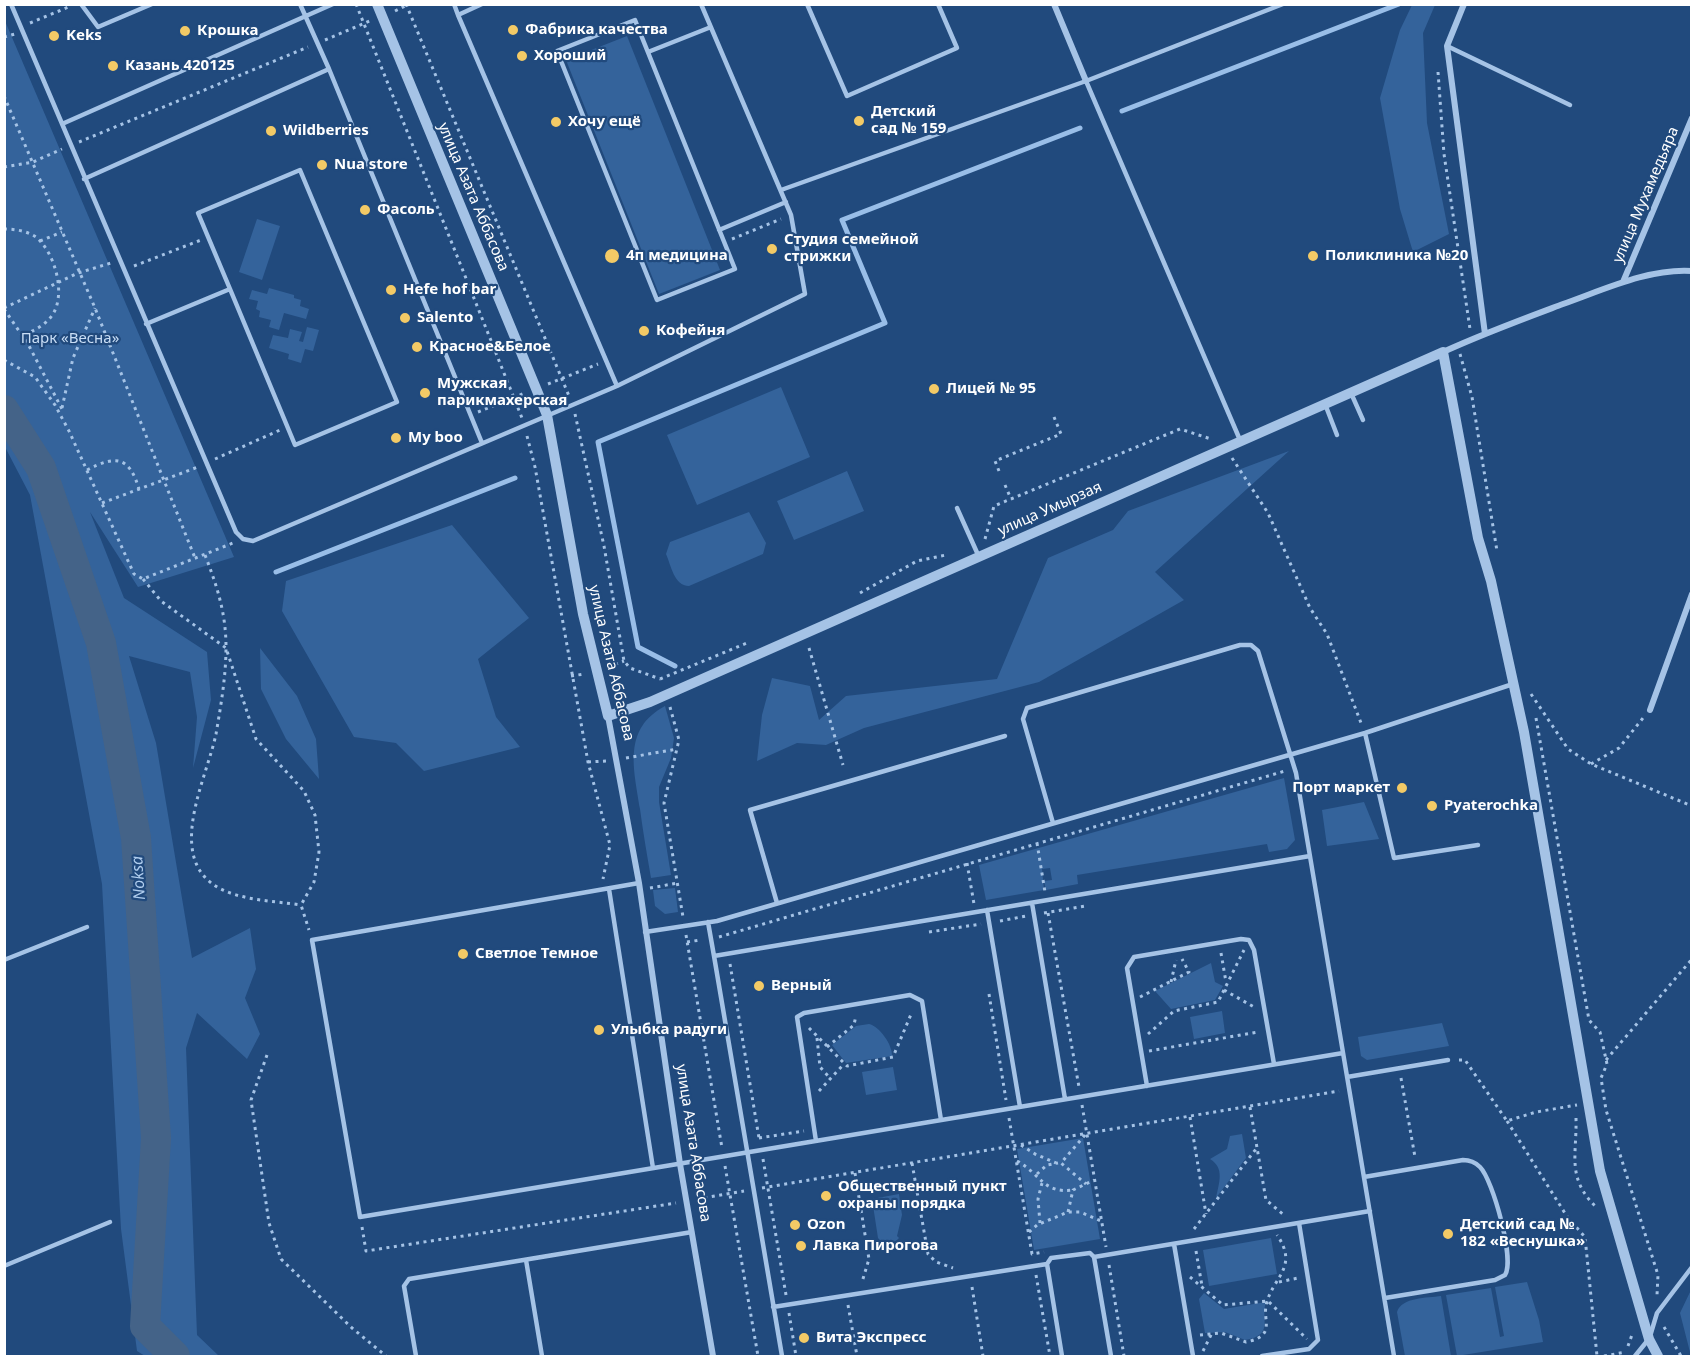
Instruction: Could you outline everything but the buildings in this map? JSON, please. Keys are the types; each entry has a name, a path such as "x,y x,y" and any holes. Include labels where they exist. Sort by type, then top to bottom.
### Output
{"street":[{"name":"улица Азата Аббасова","path":"377,4 547,415 583,614 608,716 639,884 680,1164 713,1356"},
{"path":"1054,4 1086,81"},
{"path":"1464,4 1447,46 1485,334"},
{"name":"улица Мухамедьяра","path":"1623,282 1692,118"},
{"name":"улица Мухамедьяра","path":"1502,327 1623,282 1680,270 1692,271"},
{"name":"улица Умырзая","path":"608,716 650,702 1502,327"},
{"path":"1443,352 1478,538 1491,580 1524,732 1600,1171 1649,1339 1658,1356"},
{"path":"1650,710 1692,594"}],"lane":[{"path":"11,4 236,532 243,539 253,541 617,386 805,294 791,214 701,4"},
{"path":"81,4 98,27 152,4"},
{"path":"300,4 329,69 482,443"},
{"path":"62,124 333,4"},
{"path":"454,4 617,386"},
{"path":"458,15 482,4"},
{"path":"807,4 847,96 957,48 938,4"},
{"path":"781,190 1086,81 1283,4"},
{"path":"635,20 719,230 735,269 657,300 557,51 635,20"},
{"path":"648,52 711,27"},
{"path":"1447,46 1570,105"},
{"path":"84,179 329,69"},
{"path":"1086,81 1240,441"},
{"path":"300,170 397,402 295,445 230,290 198,213 300,170"},
{"path":"719,230 786,202"},
{"path":"146,324 230,290"},
{"path":"1351,393 1363,420"},
{"path":"1325,404 1337,435"},
{"path":"957,508 979,557"},
{"path":"1053,823 1023,719 1025,711 1033,705 1245,644 1258,651 1294,769 1394,1356"},
{"path":"645,932 708,922 1053,823 1291,758 1513,684"},
{"path":"1365,734 1394,858 1478,845"},
{"path":"777,903 750,810 1005,736"},
{"path":"714,956 1310,856"},
{"path":"639,884 312,940 360,1217 1343,1053"},
{"path":"607,889 653,1168"},
{"path":"1032,903 1065,1100"},
{"path":"987,910 1020,1107"},
{"path":"708,922 782,1356"},
{"path":"4,960 87,927"},
{"path":"1147,1086 1127,968 1134,957 1249,940 1254,950 1274,1064"},
{"path":"816,1141 796,1022 798,1016 910,995 922,1001 941,1120"},
{"path":"1347,1077 1448,1060"},
{"path":"1364,1177 1463,1160 1479,1165 1500,1216 1509,1264 1507,1272 1495,1280 1384,1298"},
{"path":"1062,1356 1047,1264 1051,1258 1087,1252 1094,1257 1370,1211"},
{"path":"4,1266 110,1222"},
{"path":"1262,1356 1315,1346 1318,1337 1297,1223"},
{"path":"416,1356 404,1286 407,1281 692,1232"},
{"path":"1174,1244 1193,1356"},
{"path":"1094,1257 1111,1356"},
{"path":"526,1260 542,1356"},
{"path":"773,1307 969,1274 1047,1264"},
{"path":"1635,1356 1649,1339 1656,1313 1692,1267"}],"path":[{"path":"356,4 525,425 536,467 588,762 610,845 602,880 607,889"},
{"path":"5,165 33,162 407,5 572,404 604,546 624,661 630,668 660,679 755,639"},
{"path":"20,27 70,6"},
{"path":"1437,68 1444,154 1470,329"},
{"path":"4,96 94,308 195,558"},
{"path":"724,243 770,223"},
{"path":"4,229 26,232 40,242 52,261 58,282 57,301 52,315 37,329 22,335"},
{"path":"40,242 62,232"},
{"path":"123,270 208,238"},
{"path":"62,409 22,335 4,308 78,273 119,261"},
{"path":"60,414 73,358 94,308"},
{"path":"1484,323 1455,335 1472,397 1498,554"},
{"path":"4,360 35,377 60,414 134,574 143,579 161,601 226,648 256,739 304,791 315,815 319,852 314,882 301,905 312,940"},
{"path":"999,471 995,461 1061,434 1054,417"},
{"path":"102,503 206,463 287,427"},
{"path":"974,545 985,540 994,506 1180,429 1210,439 1236,428"},
{"path":"1225,448 1268,513 1311,608 1327,634 1365,734"},
{"path":"87,470 104,461 123,462 132,468 139,489"},
{"path":"1005,485 1011,499"},
{"path":"143,579 243,539"},
{"path":"858,594 917,561 953,554"},
{"path":"205,555 225,614 226,648 215,736 193,822 191,847 202,874 223,891 301,905"},
{"path":"809,648 843,765"},
{"path":"660,679 663,687"},
{"path":"1528,684 1540,735 1589,1020 1600,1032 1606,1060"},
{"path":"1531,694 1568,749 1591,764 1692,806"},
{"path":"669,703 679,740 674,767 665,790 664,803 758,1356"},
{"path":"1591,764 1619,748 1650,710"},
{"path":"588,762 617,760 677,749"},
{"path":"687,942 711,938 1294,769"},
{"path":"1036,843 1124,1356"},
{"path":"967,863 979,936"},
{"path":"1140,1041 1170,1013 1216,1003 1249,940"},
{"path":"1220,943 1227,984"},
{"path":"1133,1001 1171,982 1190,971 1178,952 1171,982"},
{"path":"1681,1356 1656,1313 1658,1275 1606,1110 1601,1078 1606,1060 1692,959"},
{"path":"987,982 1050,1356"},
{"path":"1224,990 1265,1013"},
{"path":"809,1100 844,1065 893,1057 918,997"},
{"path":"827,1047 855,1024 854,1005"},
{"path":"798,1016 844,1065"},
{"path":"1142,1052 1268,1030"},
{"path":"817,1036 820,1067 830,1078"},
{"path":"267,1055 251,1100 269,1223 281,1259 352,1328 386,1356"},
{"path":"1448,1060 1465,1060 1507,1120 1568,1218 1585,1237 1598,1356"},
{"path":"1402,1083 1417,1168"},
{"path":"360,1217 366,1251 730,1194 1349,1090"},
{"path":"1507,1120 1536,1112 1589,1104"},
{"path":"1574,1106 1576,1131 1573,1162 1584,1197 1597,1208 1600,1219"},
{"path":"1250,1107 1267,1202 1297,1223"},
{"path":"1190,1117 1206,1214"},
{"path":"1036,1174 1043,1167 1059,1163 1086,1134"},
{"path":"1022,1145 1035,1154 1059,1163 1086,1184"},
{"path":"1184,1242 1257,1148"},
{"path":"1016,1161 1054,1190 1073,1190 1094,1180"},
{"path":"912,1163 928,1254 936,1262 969,1274 983,1356"},
{"path":"855,1173 869,1259 868,1269 856,1293"},
{"path":"1040,1223 1038,1199 1042,1183"},
{"path":"1068,1212 1073,1190"},
{"path":"1028,1233 1040,1223 1068,1212 1080,1212 1101,1221"},
{"path":"1190,1337 1225,1334 1243,1341 1254,1340 1266,1327 1268,1301 1285,1266 1285,1251 1278,1236 1269,1228"},
{"path":"1194,1240 1202,1287"},
{"path":"1094,1243 1105,1241"},
{"path":"1032,1254 1053,1250"},
{"path":"1178,1266 1225,1306 1268,1301"},
{"path":"1279,1281 1308,1277"},
{"path":"846,1294 857,1356"},
{"path":"1268,1301 1315,1346"},
{"path":"1604,1356 1626,1352 1634,1332"},
{"path":"1201,1356 1212,1334"}],"green space":[{"path":"1412,5 1435,5 1423,33 1427,123 1449,234 1413,252 1400,209 1380,98 1400,30"},
{"name":"Парк «Весна»","path":"5,21 234,557 138,587 90,512 124,598 207,652 211,700 193,768 197,717 190,672 129,656 156,743 192,958 250,928 256,969 245,998 260,1034 247,1059 197,1013 186,1048 197,1335 219,1356 145,1356 137,1351 121,1229 102,884 30,495 5,447"},
{"path":"627,36 720,270 659,294 566,60"},
{"path":"257,219 280,226 262,280 239,272"},
{"path":"269,288 294,295 294,298 301,300 300,306 309,309 306,319 284,313 279,330 269,327 271,320 259,317 260,311 256,309 258,301 249,299 252,290 267,294"},
{"path":"307,327 319,330 313,351 305,349 301,363 288,359 289,354 269,348 273,335 288,338 290,329 302,332 299,341 303,342"},
{"path":"781,387 810,457 697,505 667,435"},
{"path":"1289,451 1155,572 1184,600 1039,682 864,728 826,745 797,743 757,761 762,715 772,678 810,686 819,720 846,696 997,679 1048,558 1113,530 1128,511"},
{"path":"847,471 864,511 794,540 777,501"},
{"path":"749,512 766,543 763,554 689,586 676,579 666,554 670,542"},
{"path":"452,525 529,618 478,659 496,717 520,747 424,771 396,743 354,737 282,611 286,581"},
{"path":"260,648 297,696 316,739 319,779 286,739 261,689"},
{"path":"665,706 674,738 671,758 659,787 659,802 671,875 651,878 635,779 634,751 642,726 651,715"},
{"path":"1284,778 1295,840 1287,849 1269,852 1267,844 1077,875 1078,884 1046,890 1044,881 1052,880 1050,868 1042,869 1044,890 986,900 979,865"},
{"path":"1364,802 1379,839 1327,846 1322,810"},
{"path":"675,888 678,912 665,914 655,906 653,890"},
{"path":"1211,963 1215,982 1223,986 1215,1000 1171,1009 1155,991"},
{"path":"1222,1011 1225,1033 1194,1039 1190,1017"},
{"path":"1442,1023 1449,1046 1367,1060 1361,1056 1358,1037"},
{"path":"869,1024 877,1028 885,1037 892,1056 846,1063 832,1045 856,1026"},
{"path":"893,1067 897,1090 866,1095 862,1072"},
{"path":"1242,1134 1246,1158 1216,1198 1219,1171 1210,1159 1227,1149 1230,1136"},
{"path":"1083,1138 1100,1239 1034,1250 1017,1149"},
{"path":"899,1194 902,1215 897,1236 899,1238 888,1249 878,1238 872,1199"},
{"path":"1271,1238 1277,1274 1209,1286 1203,1250"},
{"path":"1527,1282 1539,1320 1543,1342 1457,1356 1446,1295 1491,1288 1500,1337 1504,1336 1495,1287"},
{"path":"1691,1290 1692,1356 1680,1313"},
{"path":"1204,1293 1224,1309 1266,1302 1263,1330 1254,1338 1245,1340 1225,1332 1205,1333 1199,1299"},
{"path":"1441,1296 1451,1356 1405,1356 1397,1312 1400,1307 1416,1299"}],"waterway":[{"path":"1122,111 1399,4"},
{"path":"675,666 638,647 598,442 885,323 842,220 1080,128"},
{"name":"Noksa","path":"4,410 41,468 101,643 136,838 156,1138 145,1326 175,1356"},
{"path":"276,572 515,478"}],"place":[{"name":"Фабрика качества","path":"513,30"},
{"name":"Крошка","path":"185,31"},
{"name":"Keks","path":"54,36"},
{"name":"Хороший","path":"522,56"},
{"name":"Казань 420125","path":"113,66"},
{"name":"Детский сад № 159","path":"859,121"},
{"name":"Хочу ещё","path":"556,122"},
{"name":"Wildberries","path":"271,131"},
{"name":"Nua store","path":"322,165"},
{"name":"Фасоль","path":"365,210"},
{"name":"Студия семейной стрижки","path":"772,249"},
{"name":"4п медицина","path":"612,256"},
{"name":"Поликлиника №20","path":"1313,256"},
{"name":"Hefe hof bar","path":"391,290"},
{"name":"Salento","path":"405,318"},
{"name":"Кофейня","path":"644,331"},
{"name":"Красное&Белое","path":"417,347"},
{"name":"Лицей № 95","path":"934,389"},
{"name":"Мужская парикмахерская","path":"425,393"},
{"name":"My boo","path":"396,438"},
{"name":"Порт маркет","path":"1402,788"},
{"name":"Pyaterochka","path":"1432,806"},
{"name":"Светлое Темное","path":"463,954"},
{"name":"Верный","path":"759,986"},
{"name":"Улыбка радуги","path":"599,1030"},
{"name":"Общественный пункт охраны порядка","path":"826,1196"},
{"name":"Ozon","path":"795,1225"},
{"name":"Детский сад № 182 «Веснушка»","path":"1448,1234"},
{"name":"Лавка Пирогова","path":"801,1246"},
{"name":"Вита Экспресс","path":"804,1338"}]}
